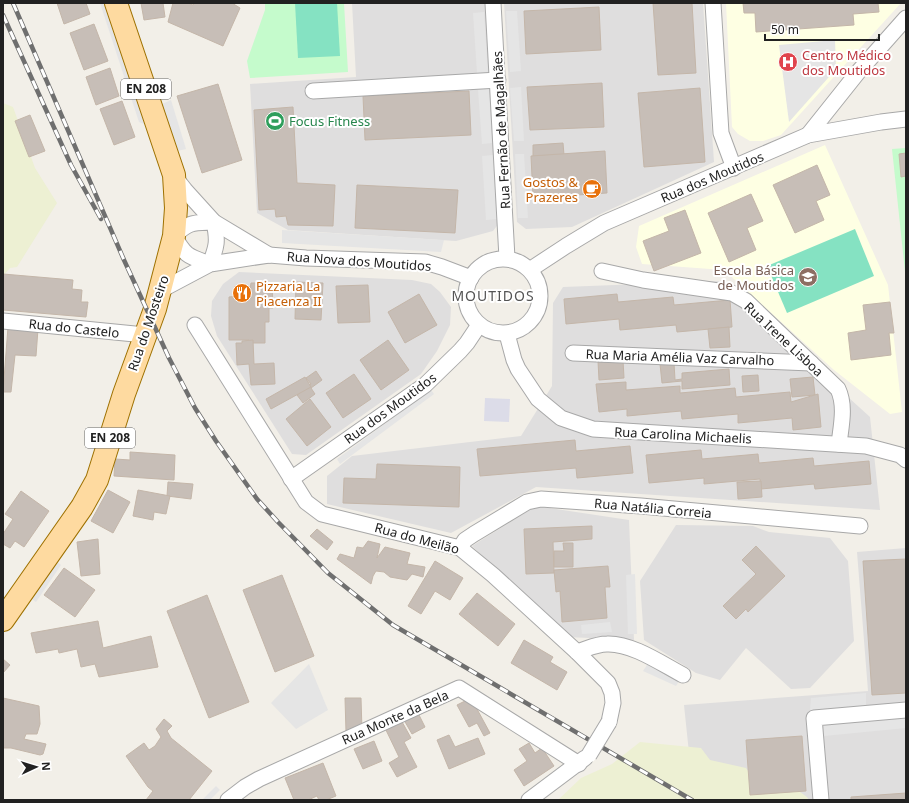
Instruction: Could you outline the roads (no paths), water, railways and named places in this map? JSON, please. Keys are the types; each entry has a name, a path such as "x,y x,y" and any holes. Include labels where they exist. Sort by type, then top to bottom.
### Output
{"main road":[{"name":"Rua do Mosteiro","path":"3,620 76,517 97,480 124,394 161,290 174,236 176,208 174,175 116,3"}],"street":[{"name":"Rua Fernão de Magalhães","path":"493,3 507,258"},
{"path":"713,3 721,133 734,168"},
{"path":"808,135 859,71 906,18"},
{"path":"313,90 498,80"},
{"name":"Rua dos Moutidos","path":"531,269 604,223 808,135 906,119"},
{"name":"Rua Nova dos Moutidos","path":"174,175 184,190 214,222 270,254"},
{"path":"174,236 184,226 193,223 214,222 217,238 210,264"},
{"name":"Rua Nova dos Moutidos","path":"174,236 182,250 190,257 210,264"},
{"name":"Rua Nova dos Moutidos","path":"161,290 210,264 270,254 306,258 425,262 442,266 471,278"},
{"path":"507,258 523,263 531,269 537,279 540,291 540,303 536,314 529,324 519,331 507,334 497,334 488,331 479,325 472,317 467,303 467,288 471,278 477,270 495,259 507,258"},
{"name":"Rua Irene Lisboa","path":"602,271 643,280 732,293 746,301 838,389 842,398 839,444"},
{"name":"Rua do Castelo","path":"3,321 145,335"},
{"name":"Rua do Meilão","path":"196,325 306,502 322,514 460,548 493,575 577,652 608,683 612,693 613,703 609,722 584,759 529,800"},
{"name":"Rua dos Moutidos","path":"291,479 424,385 460,351 479,325"},
{"name":"Rua Carolina Michaelis","path":"507,334 518,369 538,399 561,418 593,430 866,446 900,455 906,460"},
{"name":"Rua Maria Amélia Vaz Carvalho","path":"572,353 811,363"},
{"name":"Rua Natália Correia","path":"460,548 466,540 486,526 527,502 541,499 641,506 860,526"},
{"path":"577,652 594,646 607,644 623,646 639,652 684,676"},
{"name":"Rua Monte da Bela","path":"228,800 245,787 259,779 459,688 584,759"},
{"path":"821,800 814,718 906,710"}],"railway":[{"path":"13,3 124,260 169,358 195,408 216,441 257,499 328,573 393,625 692,800"},
{"path":"3,15 71,165 101,219"}],"place":[{"name":"Centro Médico dos Moutidos","path":"788,62"},
{"name":"Focus Fitness","path":"275,121"},
{"name":"Gostos & Prazeres","path":"592,189"},
{"name":"Escola Básica de Moutidos","path":"808,277"},
{"name":"Pizzaria La Piacenza II","path":"242,293"}],"district":[{"name":"MOUTIDOS","path":"493,296"}]}
